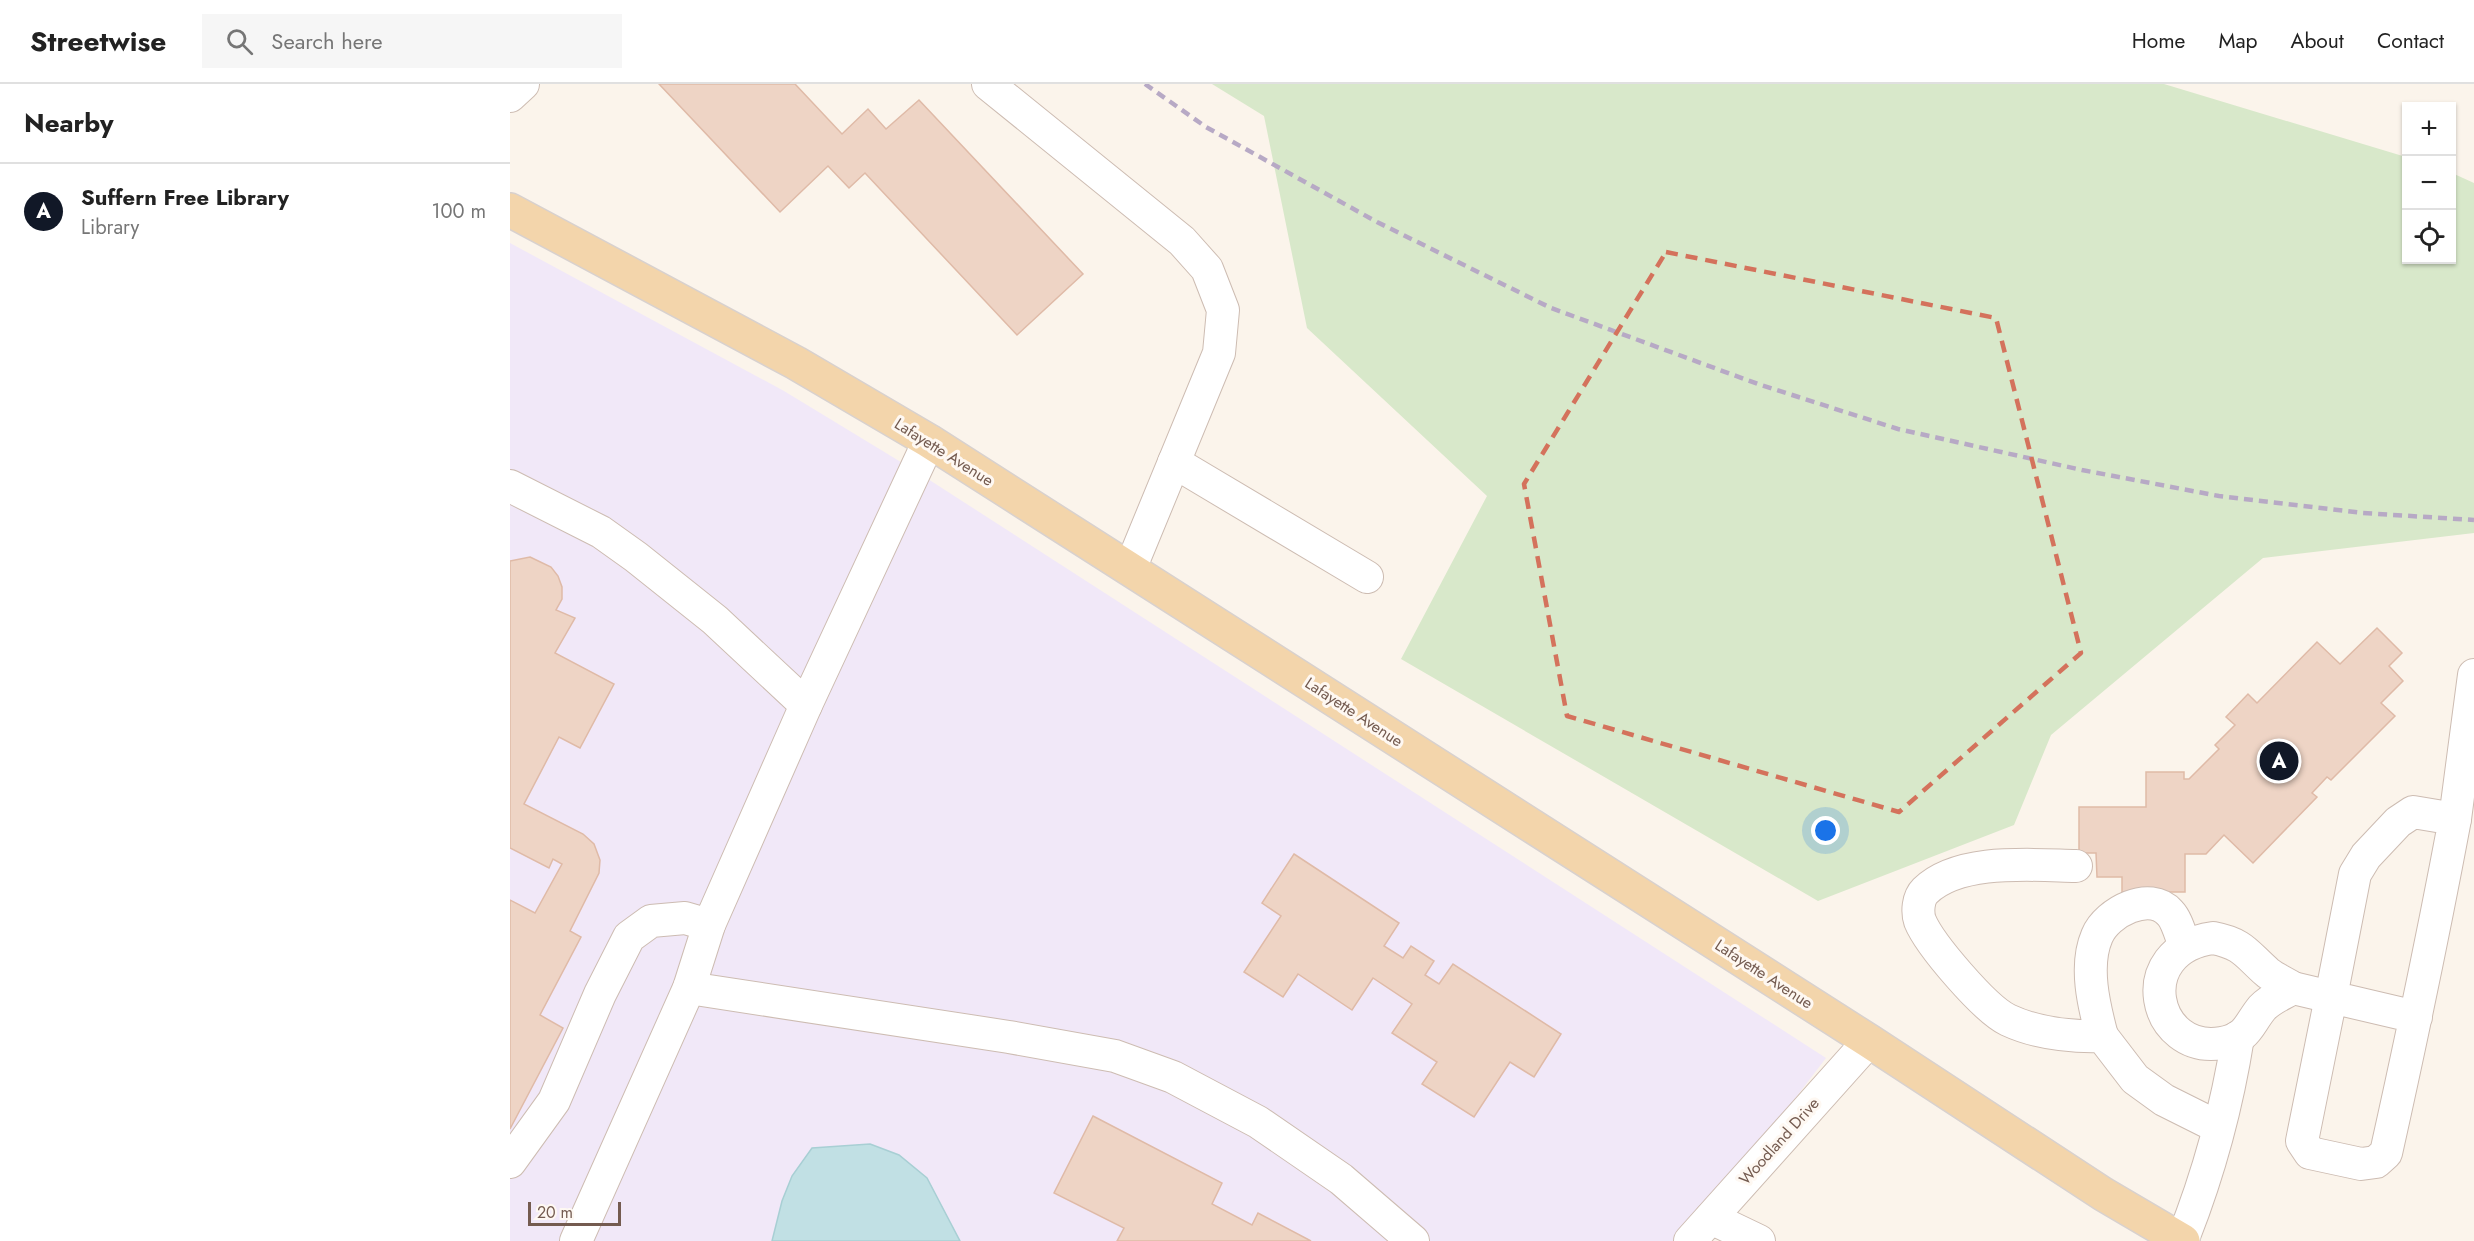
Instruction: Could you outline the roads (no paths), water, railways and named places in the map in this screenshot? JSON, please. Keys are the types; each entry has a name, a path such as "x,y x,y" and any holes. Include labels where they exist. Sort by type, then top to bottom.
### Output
{"main road":[{"name":"Lafayette Avenue","path":"510,210 796,363 929,441 1869,1041 2103,1194 2182,1241"}],"street":[{"path":"510,96 522,84"},
{"path":"988,84 1182,241 1207,269 1223,310 1219,353 1130,569"},
{"path":"576,1241 688,988 709,925 806,705 929,441"},
{"path":"1174,462 1367,577"},
{"path":"510,486 601,532 636,557 715,620 806,705"},
{"path":"2455,819 2413,812 2398,822 2366,855 2355,874 2304,1126 2302,1141 2310,1153 2361,1164 2376,1162 2386,1153 2416,1017 2455,819 2474,675"},
{"path":"2076,866 2017,865 1975,868 1944,878 1923,892 1918,907 1930,939 1975,992 2005,1018 2032,1030 2072,1036 2102,1036"},
{"path":"2185,946 2170,913 2159,906 2136,904 2120,911 2105,921 2096,938 2092,967 2094,1005 2102,1036 2135,1078 2164,1100 2218,1127"},
{"path":"510,1162 554,1101 600,994 629,937 651,921 685,918 709,925"},
{"path":"2293,988 2262,1008 2252,1027 2238,1037 2222,1043 2205,1044 2188,1039 2174,1028 2164,1014 2159,997 2160,979 2167,962 2179,949 2195,941 2213,938 2230,941 2246,950 2271,975 2293,988 2416,1017"},
{"path":"688,988 1008,1037 1115,1056 1163,1073 1258,1122 1341,1179 1413,1241"},
{"path":"2182,1241 2203,1187 2232,1072 2238,1037"},
{"name":"Woodland Drive","path":"1690,1241 1869,1041"},
{"path":"1711,1218 1759,1241"}],"water":[{"path":"870,1144 899,1155 927,1178 960,1241 772,1241 782,1201 792,1176 812,1148"}],"railway":[{"path":"1145,84 1206,127 1377,222 1551,308 1758,384 1898,429 2082,470 2219,496 2363,513 2474,520"}],"place":[{"name":"Suffern Free Library","path":"2279,761"}]}
